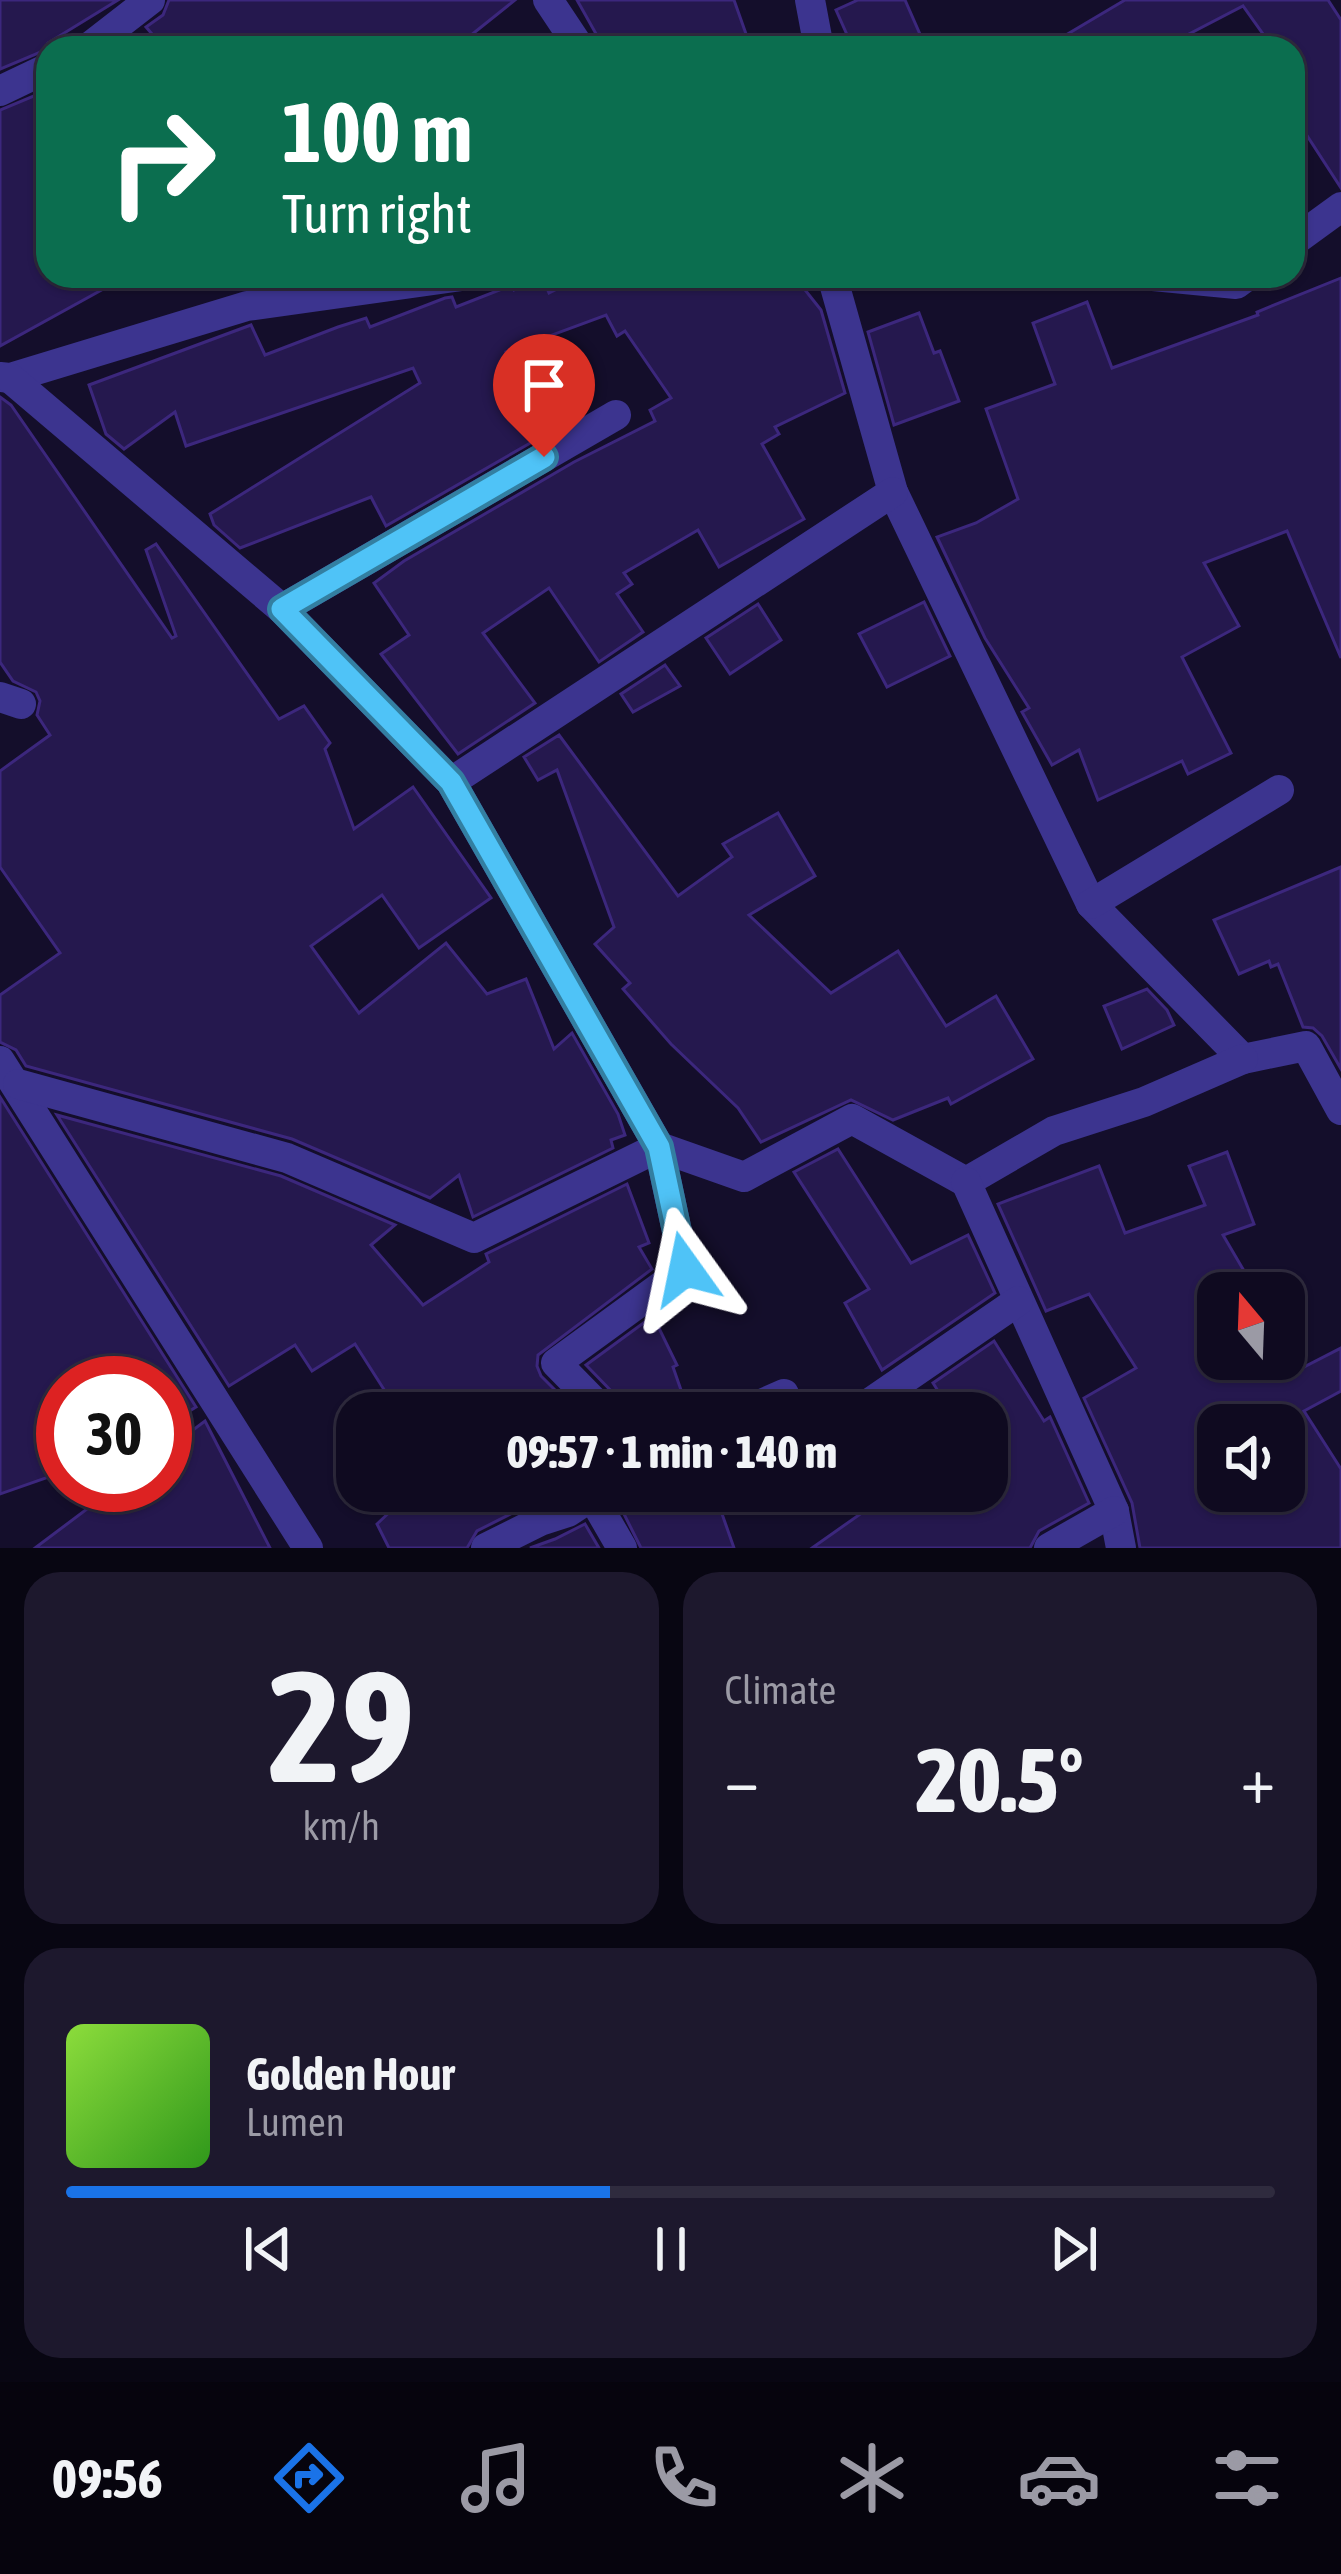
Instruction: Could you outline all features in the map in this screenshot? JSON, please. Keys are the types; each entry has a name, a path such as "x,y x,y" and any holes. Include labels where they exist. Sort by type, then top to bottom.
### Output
{"street":[{"path":"104,36 150,0"},
{"path":"548,0 572,36"},
{"path":"810,0 818,36"},
{"path":"0,91 36,74"},
{"path":"1305,233 1341,207"},
{"path":"5,378 247,306 376,288"},
{"path":"835,288 893,492 1091,904 1243,1059"},
{"path":"5,378 282,609 451,782 659,1147 685,1269 556,1363 584,1392"},
{"path":"282,609 616,415"},
{"path":"451,782 893,492"},
{"path":"1091,904 1280,790"},
{"path":"967,1182 1054,1131 1144,1102 1243,1059 1306,1046 1341,1110"},
{"path":"9,1072 287,1157 474,1238 659,1147 744,1177 852,1119 967,1182 1114,1511 1121,1548"},
{"path":"9,1072 308,1548"},
{"path":"886,1392 1018,1301"},
{"path":"1049,1548 1114,1511"},
{"path":"486,1548 561,1512"},
{"path":"605,1512 622,1548"}],"building":[{"path":"0,0 118,0 59,36 36,36 36,54 0,69"},
{"path":"169,0 515,0 470,36 154,36 146,27 163,15"},
{"path":"577,0 734,0 747,36 597,36"},
{"path":"858,0 905,0 921,36 848,36 836,10"},
{"path":"1125,0 1328,0 1341,20 1341,188 1305,132 1305,36 1264,36 1243,6 1185,36 1064,36"},
{"path":"36,95 36,288 105,288 0,346 0,110"},
{"path":"1341,278 1341,658 1287,531 1204,563 1239,626 1182,657 1231,753 1188,774 1182,761 1098,800 1079,750 1052,765 1022,712 1029,708 985,638 937,537 976,523 1018,499 986,409 1055,384 1033,323 1087,302 1112,368 1258,315"},
{"path":"504,288 547,288 549,293 559,288 804,288 821,310 845,393 775,427 779,434 762,444 804,519 719,567 698,530 624,573 632,584 617,594 643,632 599,662 549,588 483,633 535,703 458,754 381,654 409,635 374,583 574,462 655,421 650,410 671,398 625,331 617,336 606,315 506,352 522,393 503,401 532,442 386,526 371,497 240,548 214,525 210,514 420,383 413,368 186,446 175,412 124,449 106,434 89,385 251,325 265,355 366,318 370,327 445,298 452,297 456,307"},
{"path":"919,313 959,401 894,425 868,332"},
{"path":"0,397 11,405 172,638 176,636 146,550 156,544 279,719 304,706 330,743 325,749 354,829 413,787 491,898 419,948 382,895 311,946 359,1013 446,943 487,994 526,979 554,1049 572,1033 618,1114 625,1135 611,1140 613,1148 473,1217 459,1175 430,1198 292,1139 26,1066 16,1050 0,1042 0,995 60,953 0,867 0,771 50,735 37,715 40,701 36,692 13,681 0,662"},
{"path":"924,602 950,656 887,687 859,634"},
{"path":"758,604 781,640 730,674 706,638"},
{"path":"665,665 680,686 633,712 621,694"},
{"path":"559,735 678,896 732,857 723,844 778,813 815,876 749,915 831,993 898,951 946,1026 996,996 1033,1059 951,1104 948,1098 893,1120 851,1100 761,1142 738,1108 671,1044 623,989 630,983 595,944 614,927 557,770 538,780 524,757"},
{"path":"1341,867 1341,1069 1322,1036 1303,1027 1278,964 1271,967 1269,961 1239,974 1214,920"},
{"path":"1147,989 1174,1025 1122,1049 1104,1006"},
{"path":"0,1097 164,1356 36,1356 36,1481 0,1494"},
{"path":"57,1115 281,1176 395,1225 371,1245 423,1305 489,1262 486,1254 627,1184 649,1243 639,1247 652,1269 538,1355 541,1376 557,1392 386,1392 355,1344 312,1371 295,1345 229,1386"},
{"path":"838,1149 911,1263 968,1235 995,1293 882,1370 845,1303 869,1289 794,1172"},
{"path":"1227,1152 1254,1224 1223,1235 1245,1272 1197,1272 1197,1380 1305,1380 1305,1366 1341,1348 1341,1391 1305,1410 1305,1404 1197,1404 1197,1512 1305,1512 1305,1413 1341,1469 1341,1548 1140,1548 1132,1503 1084,1398 1136,1368 1089,1294 1046,1311 998,1204 1099,1166 1125,1233 1205,1205 1189,1166"},
{"path":"653,1316 677,1365 673,1367 682,1392 612,1392 586,1365"},
{"path":"994,1341 1044,1421 1050,1417 1089,1503 1039,1531 1030,1548 812,1548 863,1512 1008,1512 1008,1392 939,1392 933,1383"},
{"path":"205,1421 270,1548 35,1548 83,1512 192,1512 192,1431"},
{"path":"390,1512 514,1512 477,1531 467,1548 389,1548 377,1524"},
{"path":"623,1512 721,1512 734,1548 641,1548"},
{"path":"585,1524 599,1548 530,1548 555,1539"}],"route":[{"path":"544,457 282,609 451,782 659,1147 685,1269"}]}
